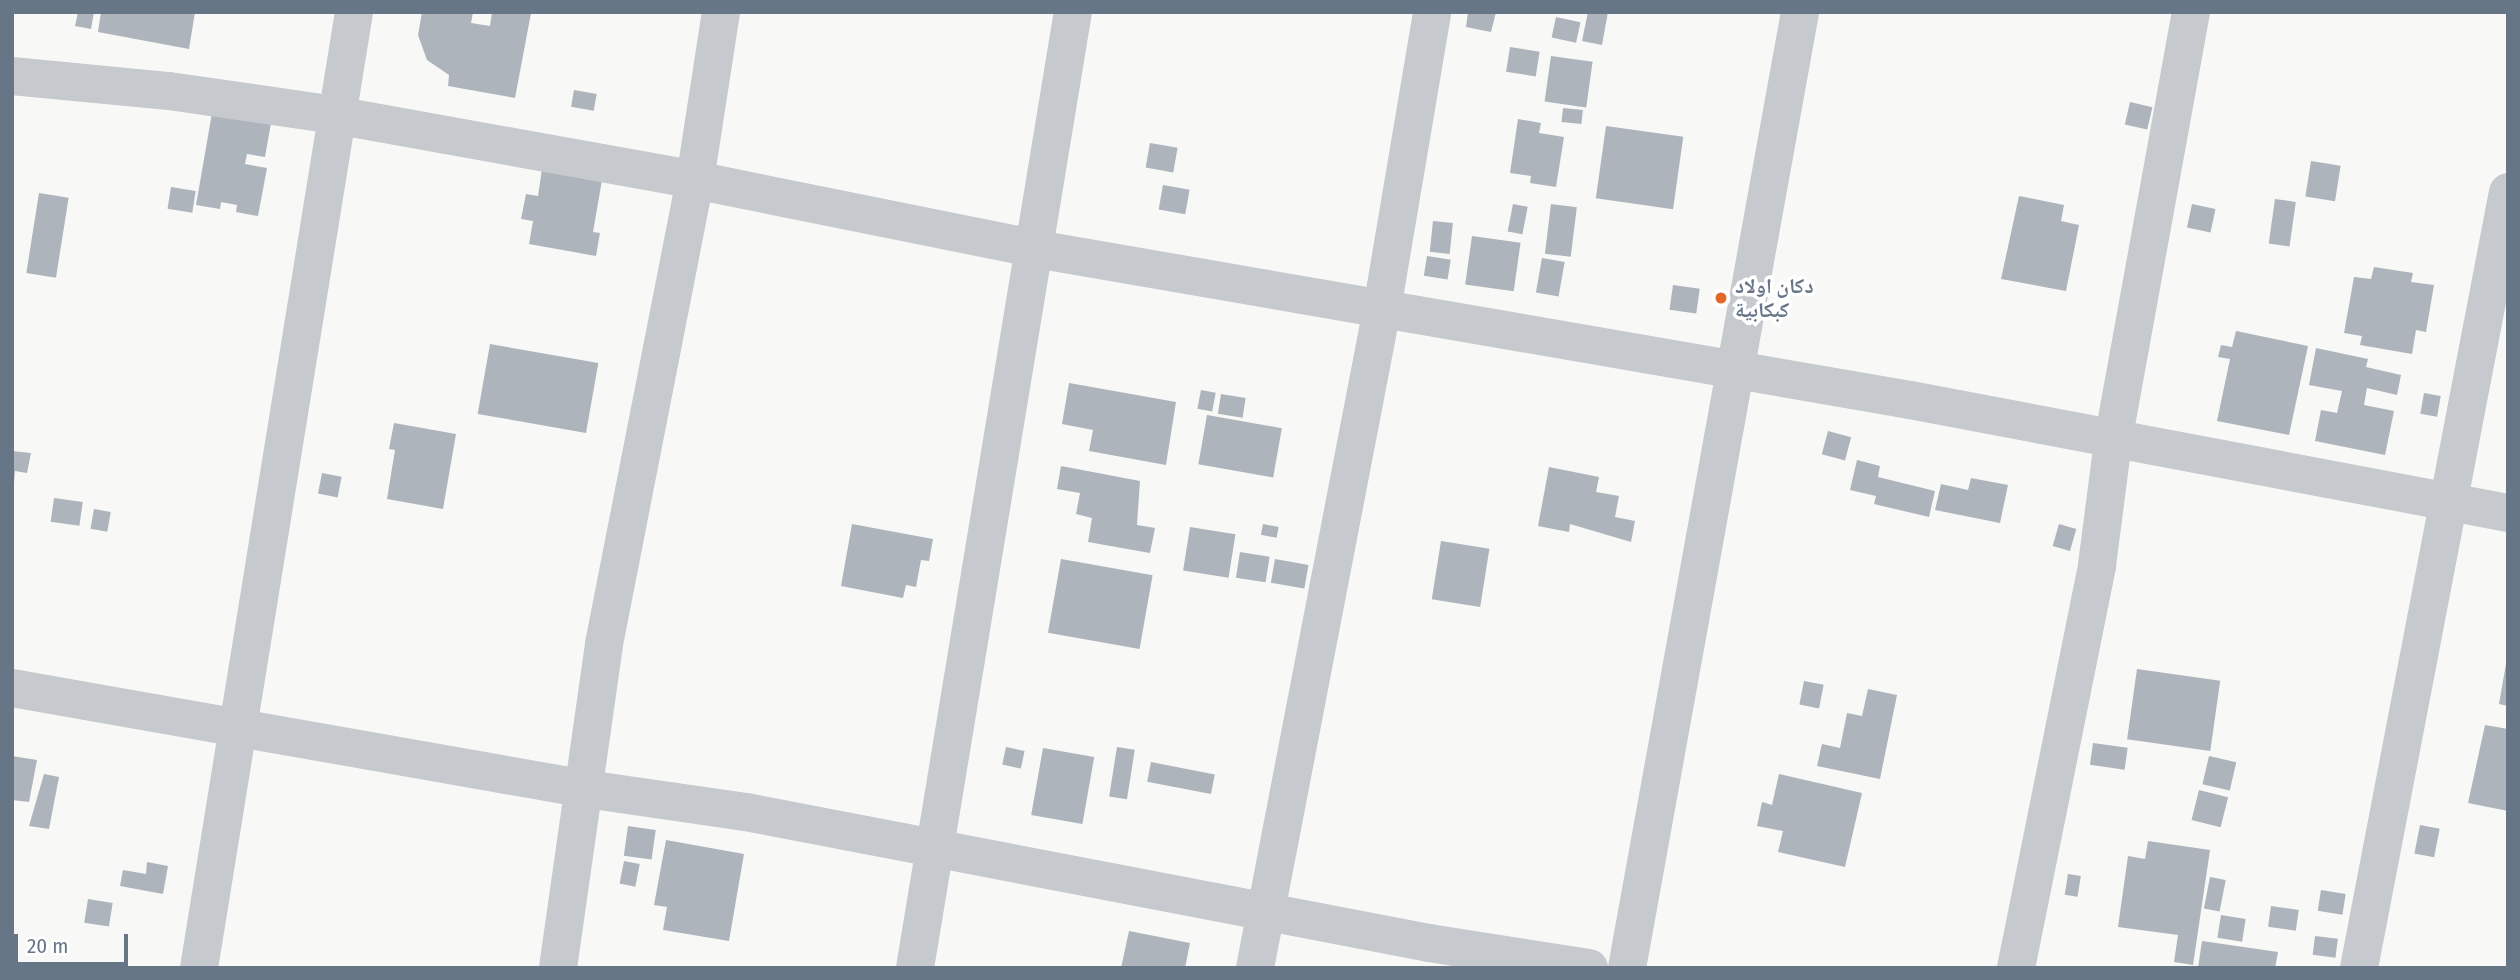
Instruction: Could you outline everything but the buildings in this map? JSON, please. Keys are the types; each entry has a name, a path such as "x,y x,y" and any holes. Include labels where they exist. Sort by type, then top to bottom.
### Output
{"street":[{"path":"199,968 335,115 354,12"},
{"path":"558,968 586,789 604,644 695,180 721,12"},
{"path":"915,968 1036,249 1073,12"},
{"path":"1255,968 1382,309 1433,12"},
{"path":"1627,968 1800,12"},
{"path":"2016,968 2097,565 2113,442 2192,12"},
{"path":"12,76 169,91 335,115 695,180 1036,249 1734,372 1910,400 2113,442 2508,513"},
{"path":"2358,968 2508,192"},
{"path":"12,688 586,789 937,847 1264,912 1589,968"}],"place":[{"name":"دكان اولاد كبكابية","path":"1721,298"}]}
